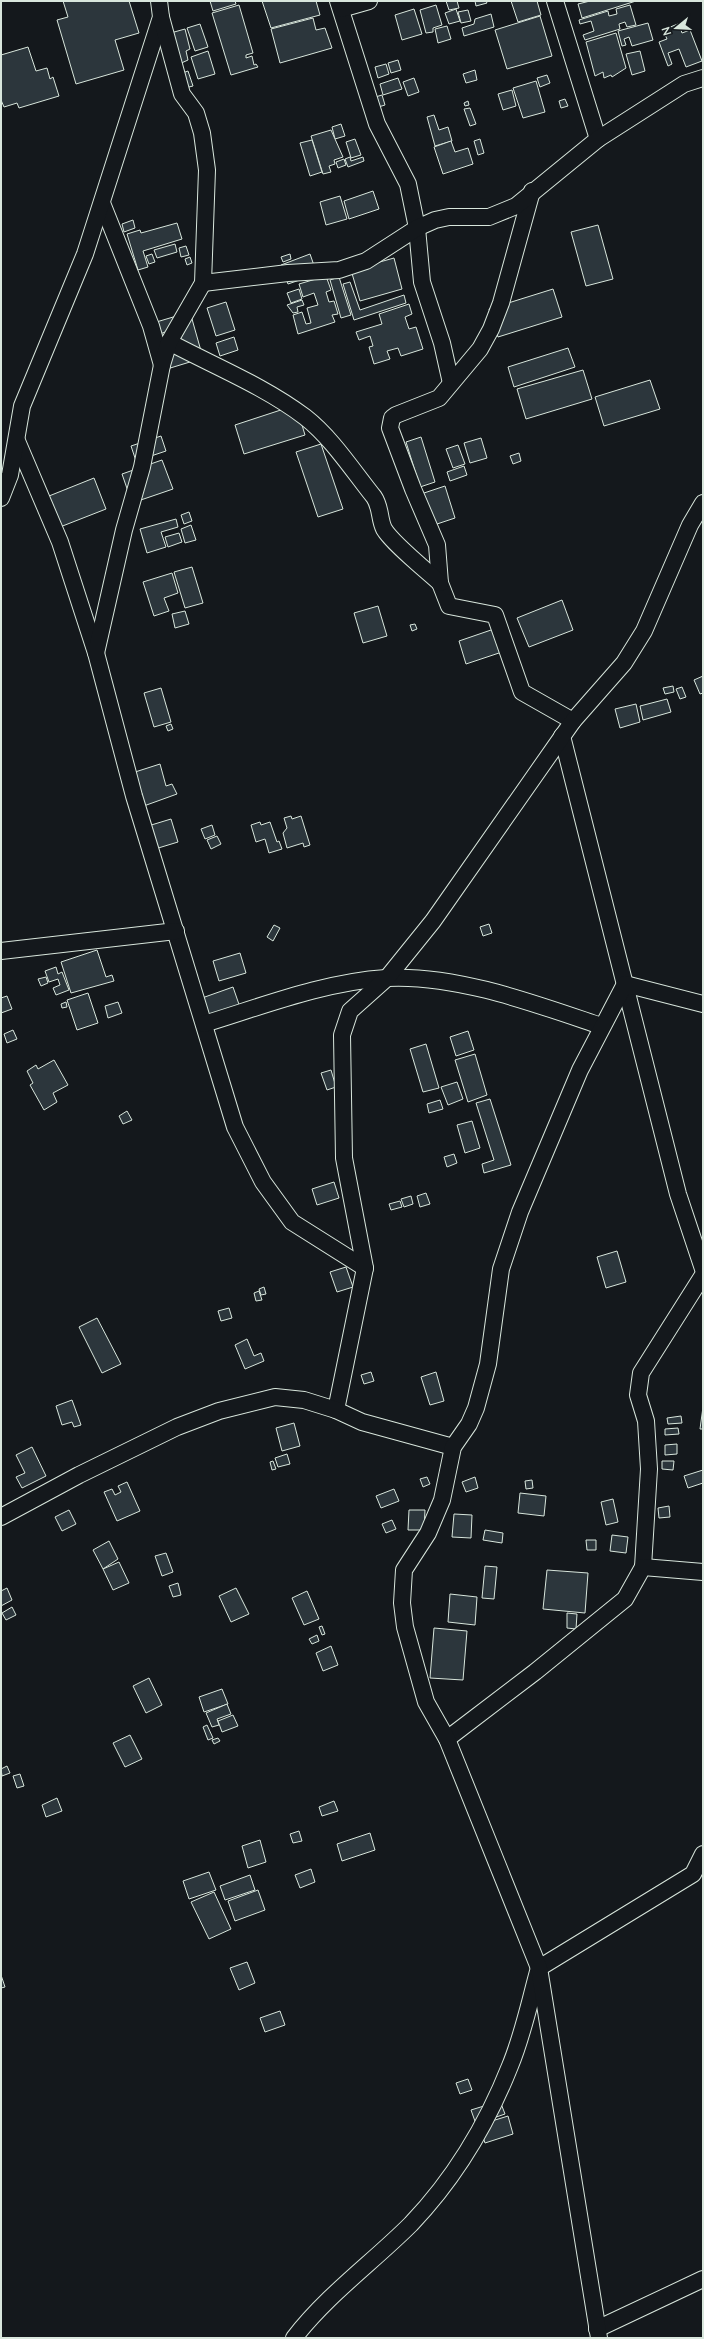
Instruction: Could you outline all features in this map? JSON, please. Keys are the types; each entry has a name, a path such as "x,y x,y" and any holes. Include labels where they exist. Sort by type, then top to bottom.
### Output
{"street":[{"path":"96,653 124,530 143,461 162,364 169,342 203,283 207,170 202,133 196,113 182,94 161,17 159,1"},
{"path":"369,1 339,5 377,124 408,184 417,228 422,282 442,343 451,382"},
{"path":"555,1 598,139"},
{"path":"1,498 10,475 22,406 29,384 85,254 161,17"},
{"path":"203,283 288,273 339,270 354,266 417,228 435,220 449,217 489,217 516,206 532,191 598,139 684,84 703,78"},
{"path":"532,191 501,303 491,329 480,349 439,398 396,415 390,423 390,428 413,489 423,509 437,545 440,583 449,606 494,615 522,692 573,721"},
{"path":"102,203 151,326 162,364"},
{"path":"169,342 283,402 314,425 374,497 380,508 382,524 388,535 440,583"},
{"path":"17,441 60,542 96,653 134,796 235,1127 263,1182 292,1222 364,1268"},
{"path":"336,1410 364,1268 344,1158 342,1035 350,1011 386,978 433,921 573,721 624,663 644,631 690,525 703,502"},
{"path":"562,736 678,1194 703,1269"},
{"path":"1,951 176,931"},
{"path":"204,1024 320,988 386,978 440,980 529,1001 601,1026"},
{"path":"625,984 703,1004"},
{"path":"625,984 601,1026 551,1138 518,1219 501,1269 488,1364 476,1408 468,1424 453,1447 442,1500 428,1533 404,1570 402,1603 405,1627 426,1702 447,1739 539,1968 587,2255 598,2334 703,2279"},
{"path":"447,1739 535,1672 625,1599 643,1568 649,1469 646,1422 638,1395 641,1373 703,1276"},
{"path":"1,1517 79,1475 163,1433 219,1411 275,1397 304,1400 336,1410 362,1422 453,1447"},
{"path":"643,1568 703,1572"},
{"path":"294,2338 322,2308 410,2224 452,2176 484,2122 511,2066 539,1968 693,1874 703,1854"}],"building":[{"path":"63,1 129,1 139,33 115,40 124,70 76,84 57,20 68,17"},
{"path":"210,1 235,1 236,4 213,11"},
{"path":"262,1 316,1 320,15 271,28"},
{"path":"446,1 457,1 459,8 449,10"},
{"path":"475,1 486,1 487,3 476,6"},
{"path":"511,1 537,1 541,15 518,22"},
{"path":"590,1 636,1 582,18 578,4"},
{"path":"239,5 253,53 246,55 246,58 252,56 254,65 256,64 258,67 231,75 212,13"},
{"path":"436,5 442,25 433,28 433,32 426,33 420,10"},
{"path":"630,5 636,25 627,27 625,22 619,24 620,29 585,40 583,35 594,31 591,21 580,24 579,20 608,11 609,16 617,14 616,9"},
{"path":"414,9 422,34 402,40 395,15"},
{"path":"456,9 460,21 449,24 445,13"},
{"path":"468,10 471,21 461,23 458,12"},
{"path":"491,14 494,27 464,36 462,28 474,24 475,19"},
{"path":"540,16 552,56 507,69 495,30"},
{"path":"313,18 316,30 325,28 332,48 280,63 271,29"},
{"path":"685,21 687,28 681,30 682,33 690,30 702,61 686,67 679,49 668,53 672,64 668,66 659,42 667,39 663,30"},
{"path":"648,23 653,40 632,46 629,37 624,39 626,45 622,46 618,31"},
{"path":"200,24 208,47 195,51 187,28"},
{"path":"447,26 451,39 438,43 435,29"},
{"path":"185,29 190,49 186,51 188,60 177,65 167,34"},
{"path":"616,33 626,68 612,77 611,75 604,78 603,72 595,76 586,42"},
{"path":"28,47 36,71 47,68 50,79 53,77 59,96 19,108 17,103 4,107 1,100 1,55"},
{"path":"208,51 215,74 198,79 191,57"},
{"path":"640,51 645,71 632,75 626,54"},
{"path":"398,60 401,70 391,73 388,63"},
{"path":"386,64 389,74 378,78 375,67"},
{"path":"475,70 477,80 466,83 463,74"},
{"path":"188,71 193,86 185,88 180,74"},
{"path":"547,75 550,83 540,87 537,78"},
{"path":"398,78 402,89 383,95 380,84"},
{"path":"414,78 419,92 408,96 403,82"},
{"path":"536,81 545,112 523,118 513,88"},
{"path":"512,90 516,106 503,110 498,94"},
{"path":"382,95 385,105 375,108 372,98"},
{"path":"565,99 568,106 561,108 559,101"},
{"path":"468,101 469,105 465,106 464,103"},
{"path":"470,108 476,124 470,126 464,109"},
{"path":"434,115 439,130 448,127 452,141 435,146 427,117"},
{"path":"341,124 345,136 335,139 332,127"},
{"path":"331,130 343,157 334,160 335,164 329,166 331,172 323,174 311,136"},
{"path":"355,139 361,155 351,158 346,142"},
{"path":"480,139 484,153 478,155 474,141"},
{"path":"312,140 322,172 310,176 300,143"},
{"path":"451,141 455,152 468,148 473,164 443,174 434,147"},
{"path":"350,157 351,161 363,157 364,161 348,167 345,159"},
{"path":"344,159 346,165 338,168 336,162"},
{"path":"373,191 379,209 349,219 344,201"},
{"path":"340,196 347,219 326,225 320,202"},
{"path":"133,220 135,228 124,232 122,224"},
{"path":"177,223 182,239 143,251 148,267 138,270 127,234 140,230 141,233"},
{"path":"598,225 613,279 586,286 571,232"},
{"path":"175,244 177,252 157,258 154,250"},
{"path":"186,246 189,255 181,257 179,248"},
{"path":"152,254 155,262 149,264 146,256"},
{"path":"290,254 291,259 283,262 281,257"},
{"path":"310,254 317,274 288,284 281,265"},
{"path":"190,257 192,263 187,265 185,259"},
{"path":"394,258 402,289 360,301 351,270"},
{"path":"326,276 331,290 326,292 329,302 334,301 338,314 332,315 335,322 298,334 293,315 302,312 306,324 311,323 307,308 318,305 314,293 303,297 299,284"},
{"path":"339,277 351,315 341,318 330,280"},
{"path":"350,282 360,310 404,295 406,303 354,320 343,284"},
{"path":"299,289 302,299 291,303 287,293"},
{"path":"553,289 562,317 498,337 489,309"},
{"path":"302,300 304,305 297,307 298,312 293,313 287,305"},
{"path":"226,302 235,330 216,336 207,308"},
{"path":"409,304 412,314 405,317 409,329 416,327 423,349 401,356 398,348 387,351 390,359 374,364 369,347 373,346 370,336 359,340 356,332 382,324 379,314"},
{"path":"190,312 203,358 167,369 168,331 157,335 153,323"},
{"path":"234,337 238,350 220,356 216,343"},
{"path":"568,348 575,367 514,387 508,367"},
{"path":"583,370 592,399 526,419 517,389"},
{"path":"650,380 660,409 604,426 595,397"},
{"path":"296,405 305,435 244,454 235,425"},
{"path":"161,436 166,451 136,461 131,446"},
{"path":"421,437 435,482 420,487 406,442"},
{"path":"481,438 487,458 470,463 464,443"},
{"path":"321,444 343,509 318,517 296,452"},
{"path":"458,445 465,464 453,468 446,449"},
{"path":"519,453 521,461 513,464 510,456"},
{"path":"162,460 173,489 132,503 122,474"},
{"path":"464,466 467,475 450,481 447,472"},
{"path":"94,478 106,509 60,527 49,496"},
{"path":"445,486 455,518 428,527 418,495"},
{"path":"189,512 192,521 184,524 181,515"},
{"path":"176,519 178,527 161,532 166,547 147,553 140,529"},
{"path":"191,525 196,540 185,543 181,529"},
{"path":"179,533 182,542 168,547 165,537"},
{"path":"192,567 203,603 185,608 174,572"},
{"path":"172,573 178,593 164,598 169,611 154,616 143,582"},
{"path":"562,600 573,630 529,647 517,618"},
{"path":"378,606 387,636 363,643 354,613"},
{"path":"185,611 189,624 175,628 172,614"},
{"path":"415,624 417,629 412,631 410,625"},
{"path":"494,629 502,652 466,664 459,641"},
{"path":"703,676 703,693 700,694 694,680"},
{"path":"673,686 674,692 665,694 663,688"},
{"path":"682,687 686,697 680,699 676,689"},
{"path":"161,688 171,722 154,727 144,693"},
{"path":"667,699 671,712 643,720 640,706"},
{"path":"636,704 640,722 620,728 615,709"},
{"path":"171,724 173,729 168,731 166,726"},
{"path":"160,764 166,786 172,784 177,794 141,807 132,773"},
{"path":"291,816 292,819 301,816 310,845 304,847 303,843 287,848 283,833 287,828 284,818"},
{"path":"171,819 178,842 155,849 148,826"},
{"path":"260,822 261,825 270,822 277,842 279,841 282,849 269,853 265,839 256,842 251,825"},
{"path":"212,825 215,835 205,839 201,829"},
{"path":"217,836 221,844 211,849 207,840"},
{"path":"489,924 492,933 483,936 480,927"},
{"path":"274,925 280,928 273,941 267,937"},
{"path":"97,950 106,977 112,975 114,981 71,993 61,962"},
{"path":"240,953 246,973 219,981 213,961"},
{"path":"56,967 58,974 62,972 69,990 56,995 53,988 60,985 58,979 49,982 45,971"},
{"path":"46,977 48,983 41,986 38,979"},
{"path":"233,987 243,1016 212,1027 202,998"},
{"path":"88,993 98,1023 77,1030 67,1000"},
{"path":"7,996 12,1009 1,1013 1,998"},
{"path":"66,1002 67,1007 62,1008 61,1004"},
{"path":"118,1002 122,1013 108,1018 105,1006"},
{"path":"13,1030 17,1039 7,1043 4,1034"},
{"path":"468,1031 474,1050 456,1056 450,1037"},
{"path":"426,1044 439,1088 423,1092 410,1049"},
{"path":"475,1054 487,1095 468,1102 455,1060"},
{"path":"54,1060 68,1085 53,1093 57,1102 44,1110 30,1085 33,1083 27,1071 36,1065 38,1069"},
{"path":"331,1070 336,1087 327,1090 321,1073"},
{"path":"457,1082 463,1099 448,1105 441,1087"},
{"path":"490,1099 511,1165 484,1173 482,1164 494,1160 476,1103"},
{"path":"440,1100 443,1109 429,1113 427,1104"},
{"path":"127,1111 132,1120 123,1124 119,1116"},
{"path":"472,1121 480,1148 465,1153 457,1125"},
{"path":"454,1154 457,1163 447,1167 444,1157"},
{"path":"334,1182 339,1198 317,1205 312,1189"},
{"path":"426,1193 430,1204 420,1207 417,1196"},
{"path":"411,1196 413,1204 404,1207 401,1199"},
{"path":"400,1201 402,1207 391,1210 389,1204"},
{"path":"617,1251 626,1282 606,1288 597,1257"},
{"path":"346,1267 353,1287 337,1292 330,1272"},
{"path":"264,1287 266,1294 261,1295 259,1289"},
{"path":"259,1291 262,1300 256,1301 254,1293"},
{"path":"229,1308 232,1318 221,1321 218,1311"},
{"path":"97,1318 121,1364 102,1373 79,1327"},
{"path":"247,1339 254,1356 261,1353 264,1361 245,1369 235,1345"},
{"path":"371,1372 374,1381 364,1384 361,1375"},
{"path":"436,1372 444,1401 430,1405 421,1377"},
{"path":"72,1400 81,1425 74,1427 72,1422 62,1425 56,1406"},
{"path":"703,1407 703,1429 700,1429"},
{"path":"681,1416 682,1423 668,1424 667,1418"},
{"path":"294,1423 300,1446 282,1451 276,1428"},
{"path":"678,1428 679,1434 665,1435 665,1429"},
{"path":"677,1444 677,1454 665,1455 665,1445"},
{"path":"32,1447 46,1476 22,1488 16,1477 25,1473 16,1455"},
{"path":"287,1454 290,1464 278,1467 275,1458"},
{"path":"273,1461 276,1469 272,1470 270,1462"},
{"path":"662,1461 674,1461 673,1470 662,1469"},
{"path":"703,1470 703,1483 688,1488 684,1476"},
{"path":"427,1477 430,1484 423,1487 420,1479"},
{"path":"475,1477 478,1488 466,1492 462,1482"},
{"path":"532,1480 533,1488 526,1489 525,1481"},
{"path":"127,1482 140,1511 117,1521 104,1492 112,1489 115,1495 121,1492 118,1486"},
{"path":"394,1489 399,1501 381,1508 376,1496"},
{"path":"520,1493 546,1496 544,1516 518,1513"},
{"path":"613,1499 618,1522 606,1525 601,1502"},
{"path":"669,1506 670,1517 659,1518 658,1508"},
{"path":"69,1510 76,1524 62,1531 55,1517"},
{"path":"409,1510 425,1510 424,1530 408,1530"},
{"path":"454,1514 472,1515 471,1538 452,1537"},
{"path":"392,1520 396,1529 386,1533 382,1524"},
{"path":"485,1530 503,1533 502,1543 483,1540"},
{"path":"612,1535 628,1537 626,1553 610,1551"},
{"path":"586,1540 596,1540 596,1550 587,1550"},
{"path":"109,1541 118,1559 103,1569 93,1550"},
{"path":"166,1553 173,1572 162,1576 155,1556"},
{"path":"119,1562 129,1583 113,1590 103,1569"},
{"path":"485,1566 497,1567 494,1599 482,1598"},
{"path":"547,1570 588,1573 585,1613 543,1609"},
{"path":"178,1583 181,1595 173,1597 169,1586"},
{"path":"7,1588 12,1600 1,1606 1,1591"},
{"path":"236,1588 249,1614 231,1622 219,1596"},
{"path":"307,1591 319,1619 304,1625 292,1598"},
{"path":"450,1594 477,1597 475,1625 448,1622"},
{"path":"12,1607 16,1615 6,1620 2,1613"},
{"path":"567,1613 577,1614 576,1629 567,1628"},
{"path":"322,1626 325,1634 322,1635 319,1627"},
{"path":"434,1628 467,1631 463,1680 430,1678"},
{"path":"317,1635 319,1641 312,1644 309,1639"},
{"path":"331,1646 338,1665 323,1671 316,1653"},
{"path":"149,1678 162,1705 146,1713 133,1686"},
{"path":"222,1689 228,1704 204,1712 199,1697"},
{"path":"227,1704 231,1714 217,1719 219,1725 212,1727 206,1713"},
{"path":"233,1715 238,1726 222,1732 218,1721"},
{"path":"207,1725 213,1738 208,1740 203,1727"},
{"path":"130,1735 142,1759 125,1767 113,1743"},
{"path":"218,1738 220,1741 214,1744 212,1740"},
{"path":"7,1766 10,1773 2,1776 1,1769"},
{"path":"20,1774 24,1786 17,1788 13,1776"},
{"path":"57,1798 62,1811 46,1817 42,1805"},
{"path":"334,1801 338,1811 322,1816 319,1807"},
{"path":"299,1831 302,1841 293,1843 290,1834"},
{"path":"370,1833 375,1850 342,1861 337,1844"},
{"path":"260,1840 266,1862 248,1868 242,1846"},
{"path":"311,1869 315,1882 300,1888 295,1875"},
{"path":"209,1872 216,1890 189,1899 183,1881"},
{"path":"250,1875 255,1890 225,1900 220,1886"},
{"path":"258,1890 265,1910 235,1921 228,1901"},
{"path":"214,1892 231,1929 209,1939 191,1902"},
{"path":"247,1962 255,1983 239,1990 230,1968"},
{"path":"1,1975 5,1987 1,1988"},
{"path":"280,2011 285,2025 265,2032 260,2018"},
{"path":"468,2079 472,2090 460,2094 456,2083"},
{"path":"500,2101 505,2114 476,2124 471,2110"},
{"path":"508,2116 513,2134 485,2143 479,2125"}]}
